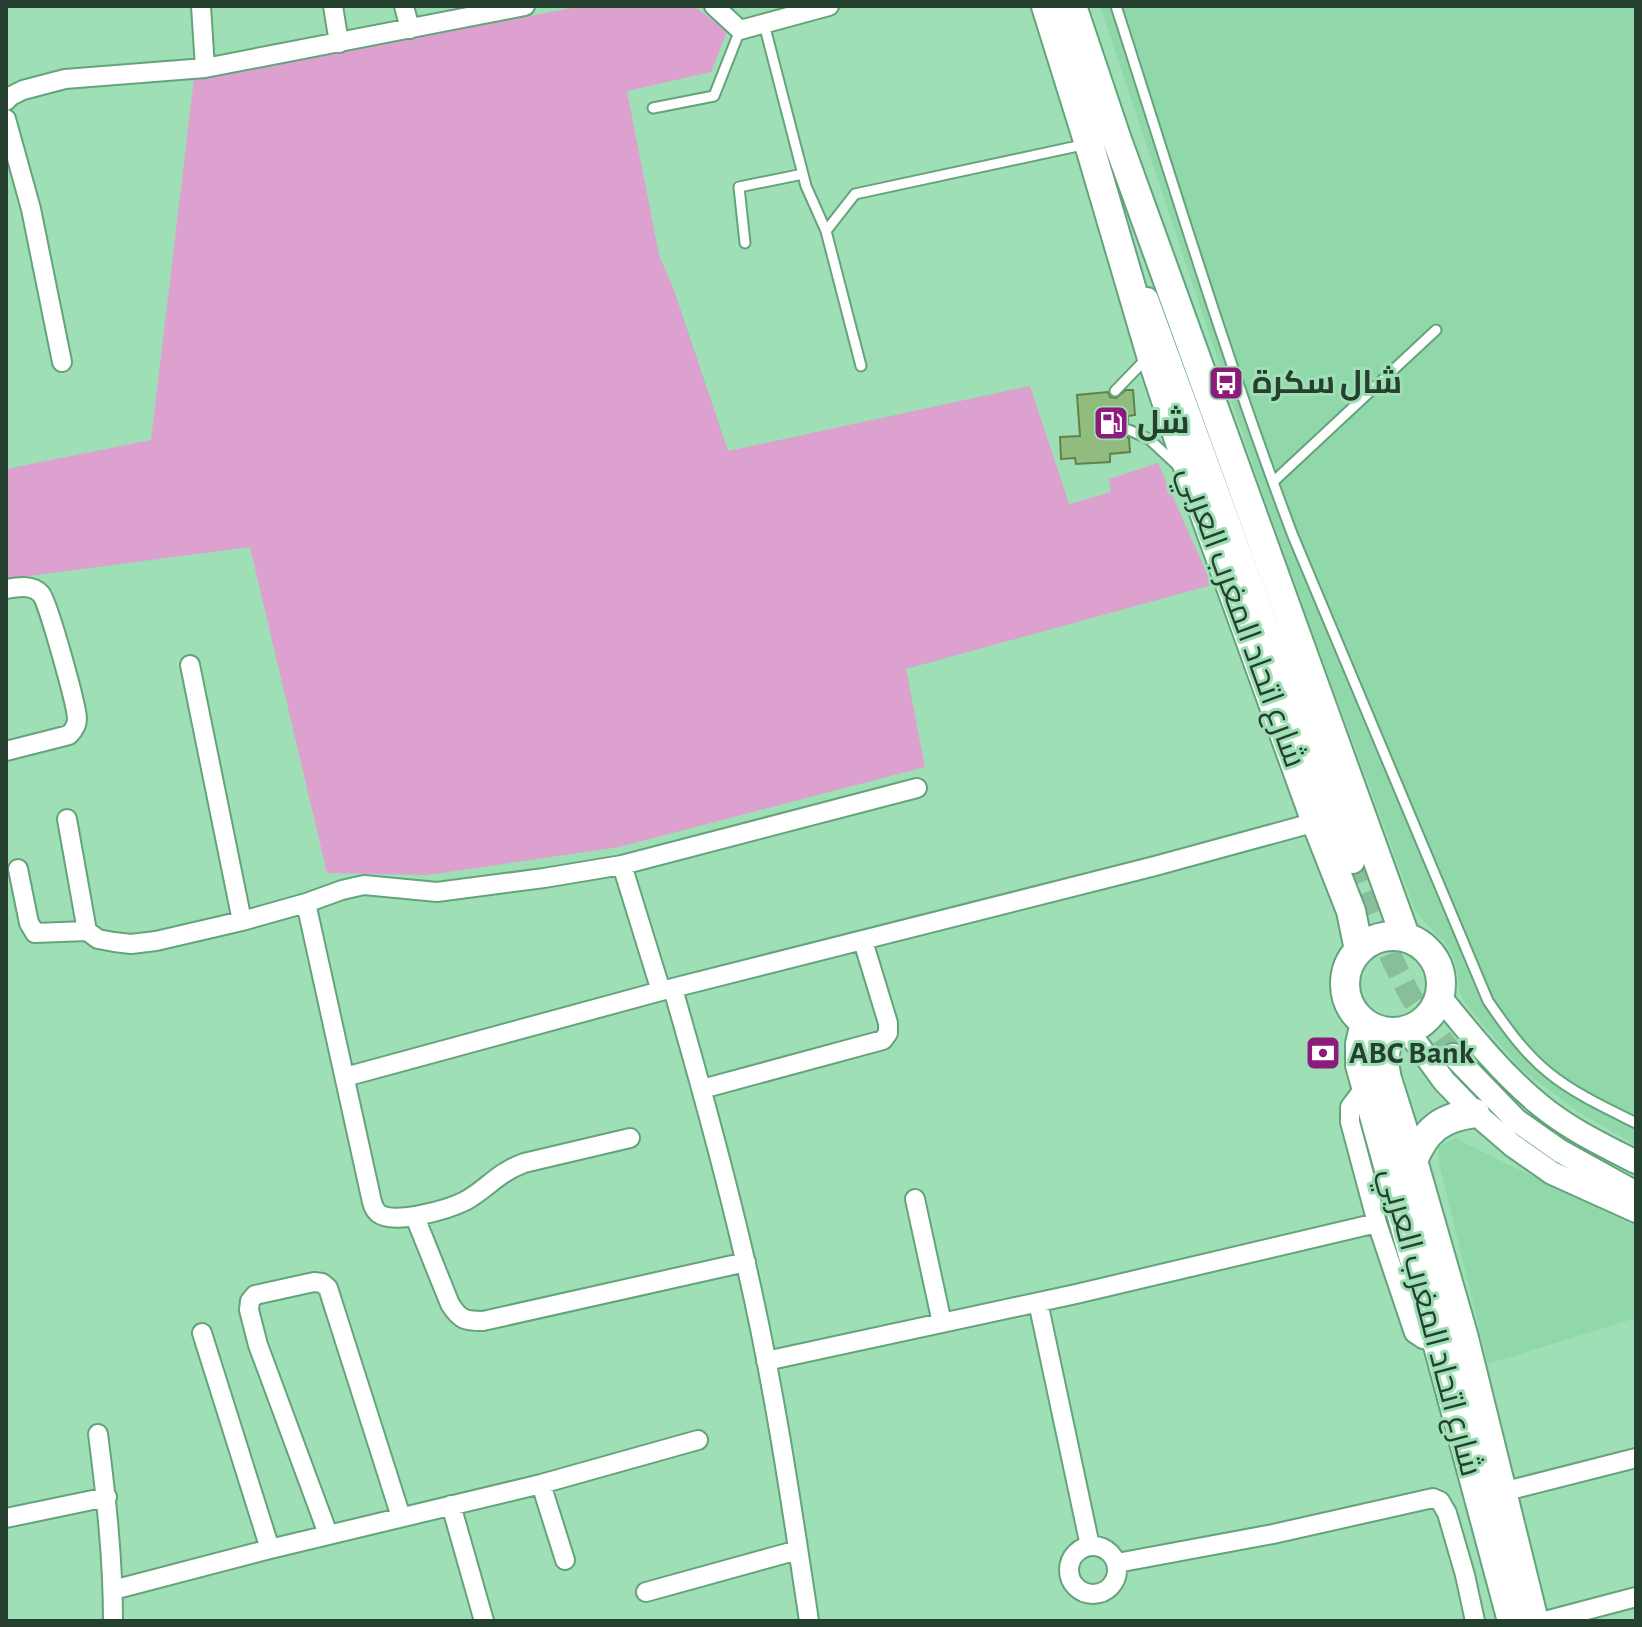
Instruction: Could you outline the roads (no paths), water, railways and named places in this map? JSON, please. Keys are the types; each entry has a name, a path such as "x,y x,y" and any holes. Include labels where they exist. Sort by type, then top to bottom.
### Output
{"main road":[{"name":"شارع اتحاد المغرب العربي","path":"1046,6 1102,140 1405,936"},
{"name":"شارع اتحاد المغرب العربي","path":"1072,6 1151,355 1192,479 1351,911 1359,950"},
{"path":"1385,936 1405,936 1417,941 1435,959 1442,984 1440,997 1428,1018 1418,1026 1400,1032 1378,1030 1365,1023 1348,1001 1346,974 1351,961 1366,943 1385,936"},
{"name":"شارع اتحاد المغرب العربي","path":"1365,1023 1360,1044 1360,1065 1512,1621"},
{"name":"شارع اتحاد المغرب العربي","path":"1400,1032 1386,1047 1384,1063 1387,1079 1464,1338 1534,1621"},
{"path":"1413,1161 1419,1145 1429,1132 1458,1115 1475,1113"}],"street":[{"path":"201,6 205,68"},
{"path":"333,6 339,43"},
{"path":"404,6 410,29"},
{"path":"6,101 23,90 65,79 205,68 525,6"},
{"path":"714,6 740,30 829,6"},
{"path":"6,119 31,209 62,362"},
{"path":"1102,140 1195,428 1353,862"},
{"path":"6,589 33,588 42,594 77,720 69,735 6,751"},
{"path":"190,665 242,921"},
{"path":"18,869 29,923 35,933 87,931 98,939 131,944 242,921 364,885 437,892 622,865 917,788"},
{"path":"67,819 87,931"},
{"path":"345,1077 1316,822"},
{"path":"622,865 702,1089 746,1262 766,1361 809,1621"},
{"path":"306,903 372,1202 382,1216 415,1217 466,1200 508,1169 524,1163 630,1138"},
{"path":"702,1089 883,1040 888,1033 888,1023 863,941"},
{"path":"1440,997 1485,1051 1540,1105 1587,1137 1636,1162"},
{"path":"1400,1032 1475,1113 1512,1145 1552,1173 1636,1211"},
{"path":"1453,1055 1516,1120 1560,1151 1636,1193"},
{"path":"1366,1086 1350,1107 1350,1122 1377,1223 1414,1333 1437,1342"},
{"path":"915,1199 942,1323"},
{"path":"415,1217 450,1304 457,1315 468,1321 483,1321 746,1262"},
{"path":"766,1361 1377,1223"},
{"path":"328,1534 258,1345 249,1310 250,1301 255,1295 314,1282 328,1288 401,1517"},
{"path":"1038,1302 1090,1546"},
{"path":"202,1333 270,1549"},
{"path":"98,1434 107,1497 113,1621"},
{"path":"113,1590 328,1534 541,1484 698,1440"},
{"path":"1502,1492 1636,1458"},
{"path":"541,1484 565,1560"},
{"path":"6,1518 107,1497"},
{"path":"1117,1563 1273,1534 1433,1498 1440,1501 1447,1513 1475,1621"},
{"path":"451,1505 484,1621"},
{"path":"1090,1546 1106,1550 1117,1563 1115,1581 1102,1594 1084,1593 1071,1581 1069,1572 1074,1555 1090,1546"},
{"path":"646,1592 798,1550"},
{"path":"1545,1621 1636,1597"}],"lane":[{"path":"1116,6 1214,313 1273,482 1488,1001 1515,1040 1549,1073 1588,1099 1636,1123"},
{"path":"764,24 803,174 826,231 861,366"},
{"path":"653,108 714,96 740,30"},
{"path":"826,231 855,194 1102,140"},
{"path":"745,243 739,187 803,174"},
{"path":"1273,482 1436,330"},
{"path":"1115,391 1151,355"},
{"path":"1129,430 1149,439 1192,479"}],"tunnel":[{"path":"1353,862 1391,957 1411,997 1453,1055"}],"place":[{"name":"شال سكرة","path":"1226,383"},
{"name":"شل","path":"1111,423"},
{"name":"ABC Bank","path":"1323,1053"}]}
